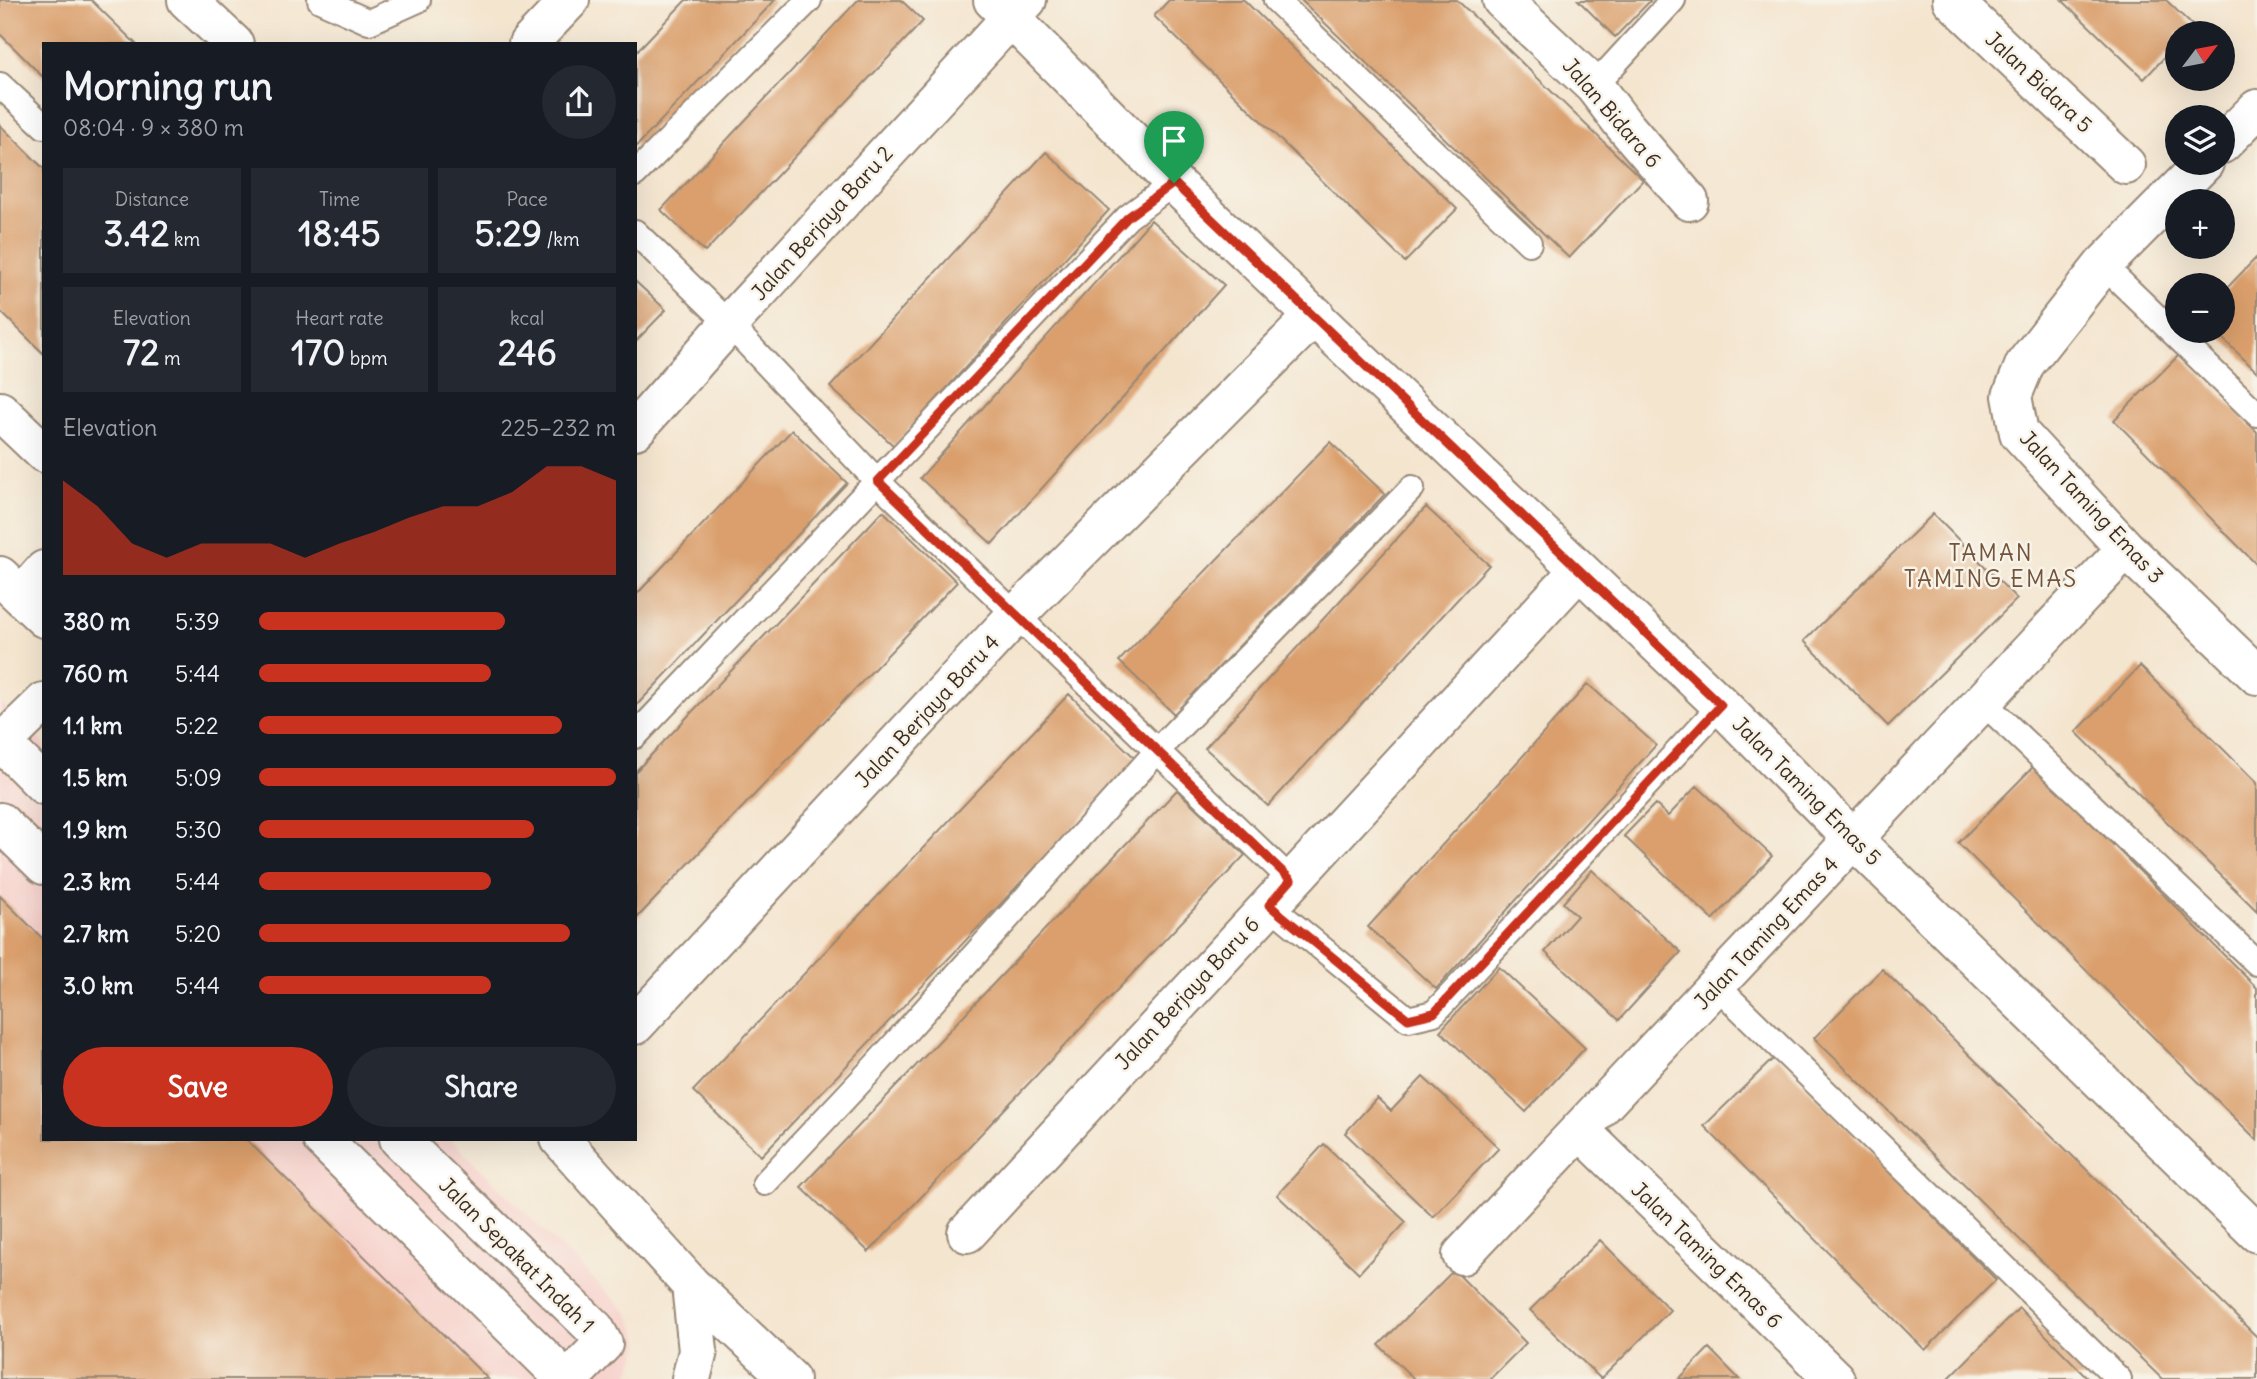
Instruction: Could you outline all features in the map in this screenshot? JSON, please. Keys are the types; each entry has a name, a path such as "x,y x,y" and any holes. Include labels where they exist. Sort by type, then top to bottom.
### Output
{"street":[{"path":"187,0 232,42"},
{"path":"530,42 570,0"},
{"name":"Jalan Bidara 6","path":"1502,0 1594,86 1689,201"},
{"name":"Jalan Bidara 5","path":"1952,0 2126,165"},
{"name":"Jalan Taming Emas 5","path":"1010,6 1174,183 1721,705 1854,840 2257,1233"},
{"name":"Jalan Berjaya Baru 2","path":"637,428 1010,6"},
{"path":"2235,132 2256,112"},
{"name":"Jalan Taming Emas 3","path":"2192,175 2103,265 2025,365 2012,396 2019,433 2126,549 2257,675"},
{"name":"Jalan Berjaya Baru 4","path":"637,1023 1017,614 1315,315"},
{"path":"0,411 42,451"},
{"name":"Jalan Taming Emas 4","path":"1462,1255 2126,549"},
{"name":"Jalan Berjaya Baru 6","path":"968,1233 1579,570"},
{"path":"42,704 1,742 42,783"},
{"path":"0,822 42,863"},
{"name":"Jalan Taming Emas 6","path":"1580,1130 1835,1379"},
{"name":"Jalan Sepakat Indah 1","path":"401,1141 595,1329 603,1344 567,1379"},
{"path":"562,1141 691,1285 790,1379"},
{"path":"336,1144 567,1379"},
{"path":"691,1285 698,1351 691,1379"}],"lane":[{"path":"320,0 369,22 418,0"},
{"path":"637,172 809,0"},
{"path":"1276,0 1529,243"},
{"path":"1594,86 1673,0"},
{"path":"0,85 42,124"},
{"path":"637,734 1128,217 1174,183"},
{"path":"637,234 729,324 878,481 1158,750 1280,893 1408,1019 1434,1013 1721,705"},
{"path":"2103,265 2257,414"},
{"path":"765,1183 875,1066 1158,750 1412,488"},
{"path":"1983,702 2257,962"},
{"path":"1716,985 2119,1379"}],"shaded area":[{"path":"0,702 42,742 42,1141 452,1141 628,1313 641,1341 631,1371 624,1379 0,1379"}],"building":[{"path":"0,0 91,0 134,42 42,42 42,76 0,34"},
{"path":"686,0 775,0 637,146 637,51"},
{"path":"858,0 901,0 923,21 705,252 661,210"},
{"path":"1169,0 1244,0 1457,209 1405,262 1154,16"},
{"path":"1301,0 1457,0 1643,180 1569,258"},
{"path":"1578,0 1651,0 1615,37"},
{"path":"2062,0 2166,0 2188,21 2165,21 2165,57 2144,79"},
{"path":"0,125 42,167 42,352 0,311"},
{"path":"1046,152 1109,210 894,446 830,387"},
{"path":"1151,220 1224,285 992,544 920,478"},
{"path":"2257,257 2257,372 2227,343 2235,343 2235,280"},
{"path":"637,283 666,310 637,340"},
{"path":"2180,354 2257,432 2257,565 2114,420"},
{"path":"792,430 847,483 637,705 637,594"},
{"path":"1330,442 1385,494 1174,714 1119,661"},
{"path":"1426,507 1489,565 1268,806 1205,748"},
{"path":"883,511 957,582 637,918 637,770"},
{"path":"1933,514 2017,599 1888,726 1804,641"},
{"path":"2140,666 2257,783 2257,911 2076,732"},
{"path":"1588,684 1656,745 1436,989 1368,927"},
{"path":"1069,694 1137,760 761,1156 693,1091"},
{"path":"2034,766 2257,988 2257,1140 1958,843"},
{"path":"1697,786 1772,856 1713,920 1624,836 1655,804 1668,816"},
{"path":"1177,790 1245,855 869,1252 801,1187"},
{"path":"1592,870 1681,952 1619,1020 1545,952 1577,916 1563,903"},
{"path":"0,896 42,938 42,1141 248,1141 488,1379 0,1379"},
{"path":"1499,967 1585,1048 1526,1112 1440,1031"},
{"path":"1882,969 2257,1337 2257,1379 2162,1379 1814,1038"},
{"path":"1776,1056 1996,1280 1925,1350 1704,1126"},
{"path":"1423,1077 1499,1148 1433,1217 1345,1133 1377,1098 1391,1111"},
{"path":"1324,1144 1406,1222 1359,1273 1277,1195"},
{"path":"1600,1240 1670,1310 1601,1379 1530,1310"},
{"path":"1454,1270 1526,1343 1490,1379 1414,1379 1379,1345"},
{"path":"2019,1308 2089,1379 1948,1379"},
{"path":"1709,1348 1739,1379 1679,1379"}],"district":[{"name":"TAMAN TAMING EMAS","path":"1991,565"}],"route":[{"path":"1174,183 1721,705 1434,1013 1408,1019 1269,905 1291,880 878,481 1128,217 1174,183"}]}
